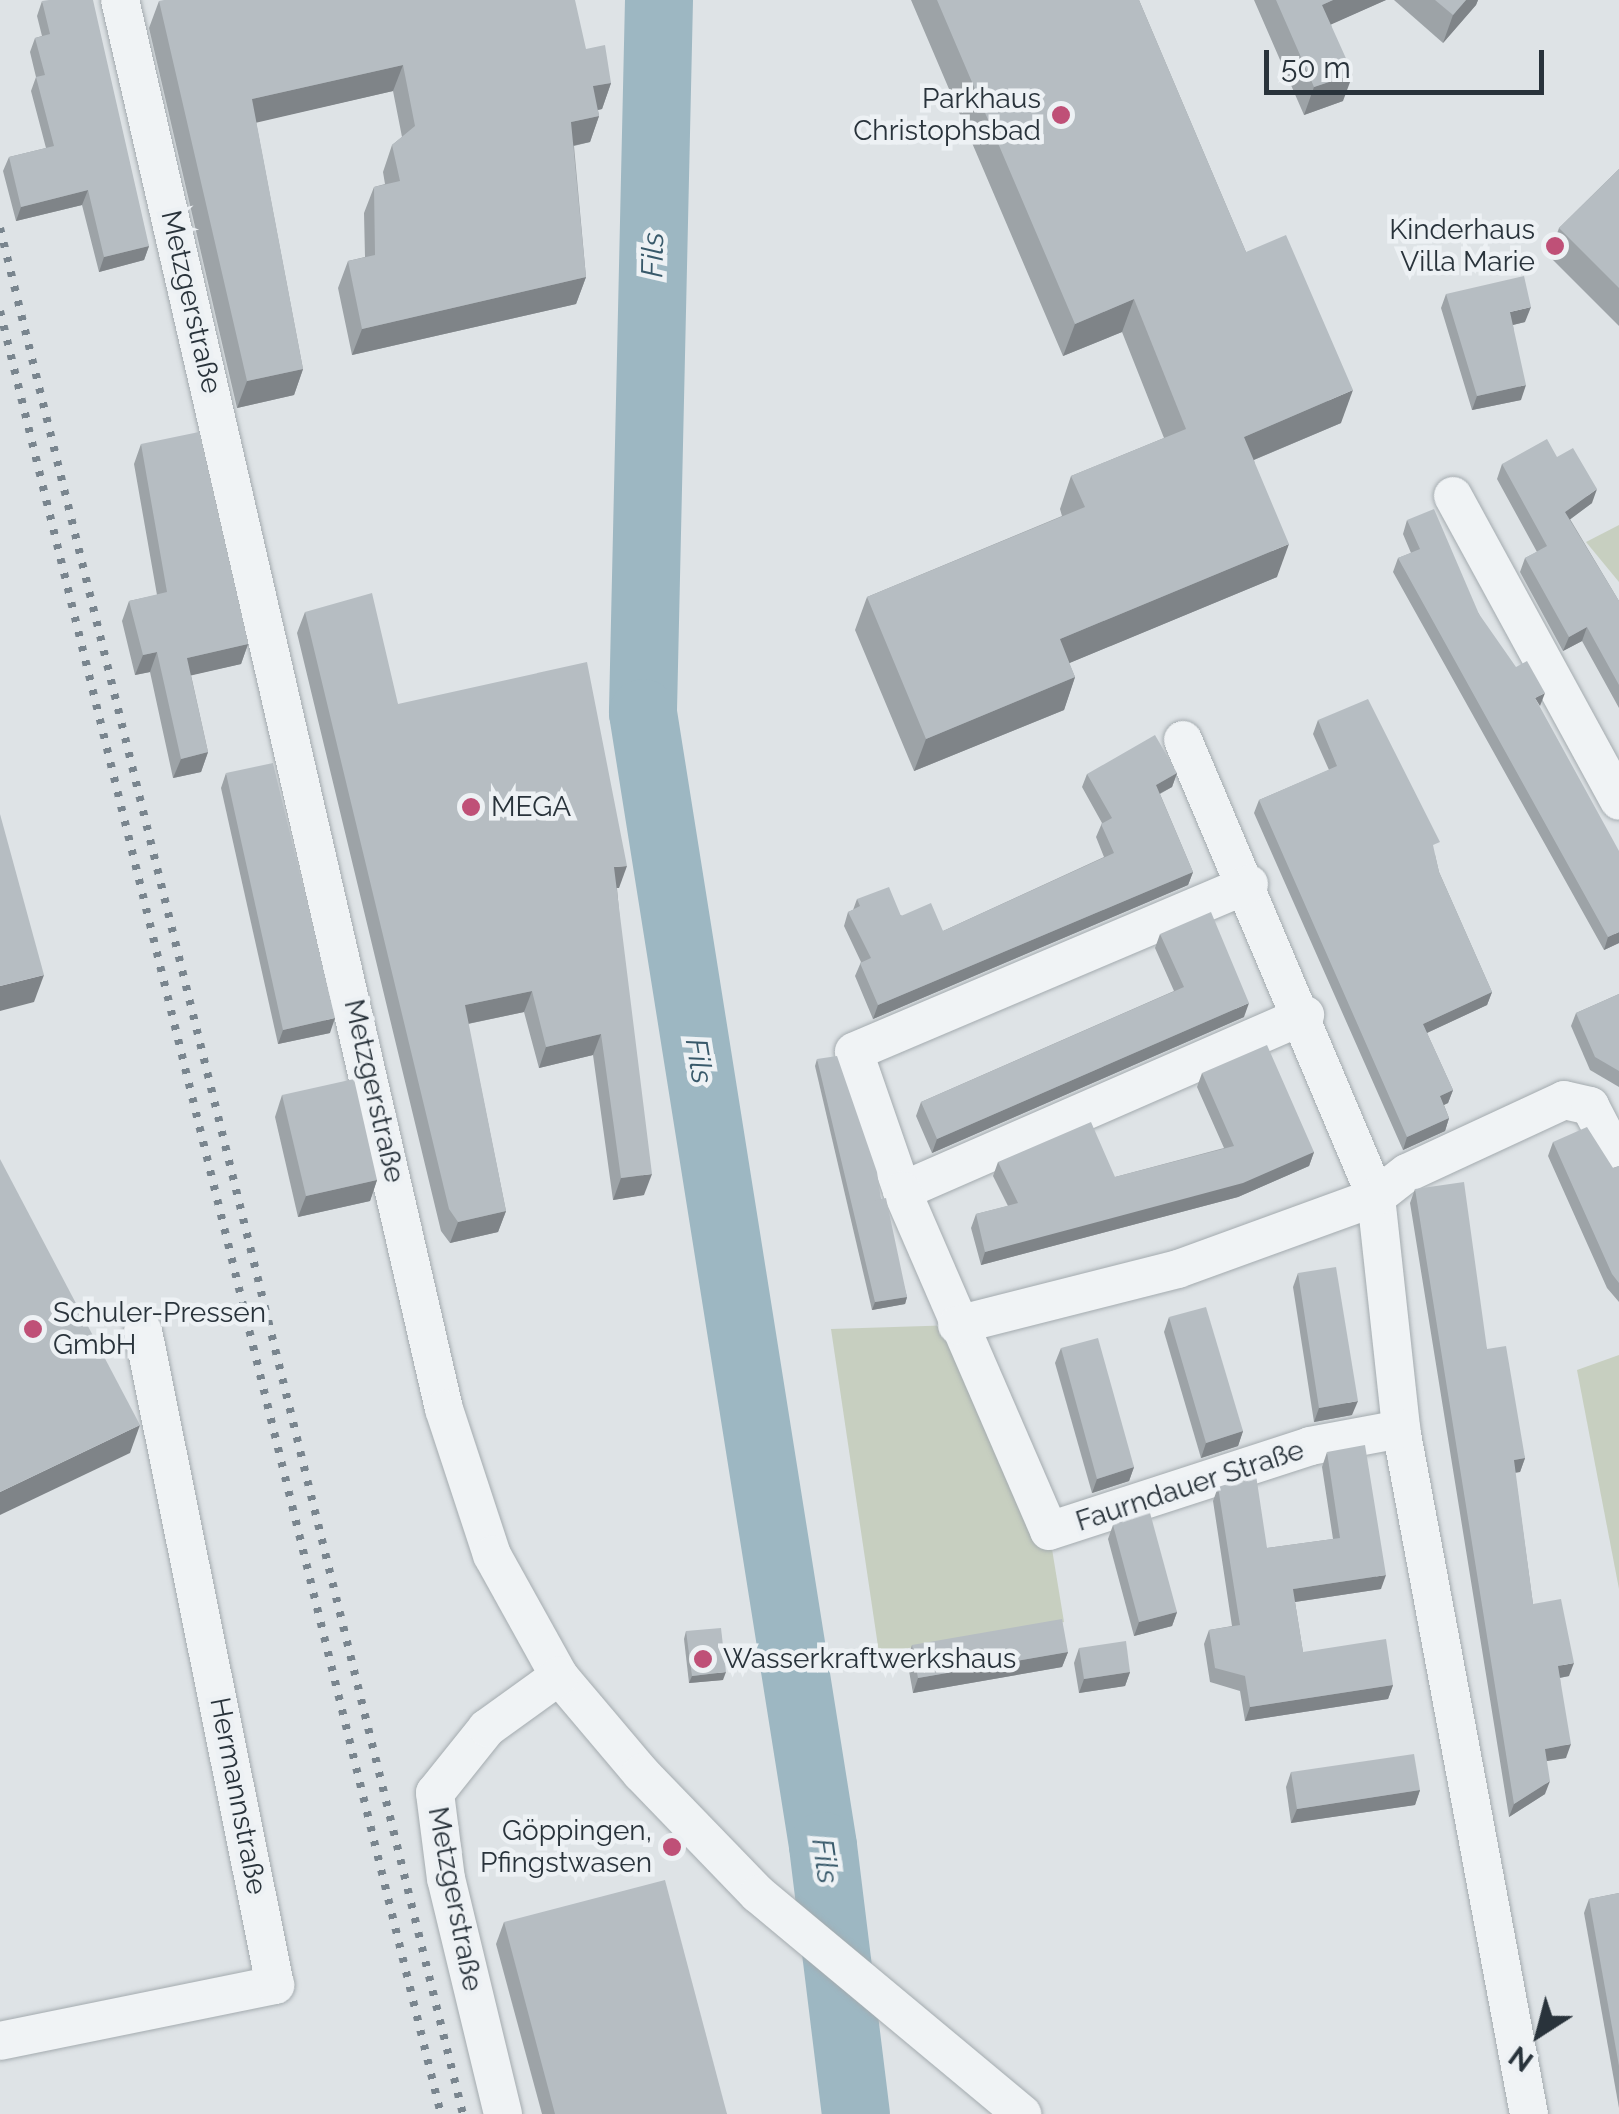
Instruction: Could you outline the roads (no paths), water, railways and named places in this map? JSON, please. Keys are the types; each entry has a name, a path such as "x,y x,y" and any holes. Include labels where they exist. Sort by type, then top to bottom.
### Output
{"street":[{"name":"Metzgerstraße","path":"120,0 449,1428 492,1556 559,1676 487,1728 434,1793 503,2114"},
{"path":"1453,496 1619,801"},
{"path":"1183,740 1305,1015 1376,1197 1402,1429 1529,2114"},
{"name":"Faurndauer Straße","path":"1249,884 854,1052 902,1190 957,1325 1050,1531 1310,1446 1402,1429"},
{"path":"902,1190 1305,1015"},
{"path":"957,1325 1178,1269 1376,1197 1407,1173 1564,1100 1590,1106 1619,1162"},
{"name":"Hermannstraße","path":"0,2041 275,1985 144,1331"},
{"path":"559,1676 758,1894 1022,2114"}],"waterway":[{"name":"Fils","path":"659,0 643,713 823,1846 856,2114"}],"railway":[{"path":"0,228 463,2114"},
{"path":"0,311 441,2114"}],"place":[{"name":"Parkhaus Christophsbad","path":"1061,115"},
{"name":"Kinderhaus Villa Marie","path":"1555,246"},
{"name":"MEGA","path":"471,807"},
{"name":"Schuler-Pressen GmbH","path":"33,1329"},
{"name":"Wasserkraftwerkshaus","path":"703,1659"},
{"name":"Göppingen, Pfingstwasen","path":"672,1847"}]}
